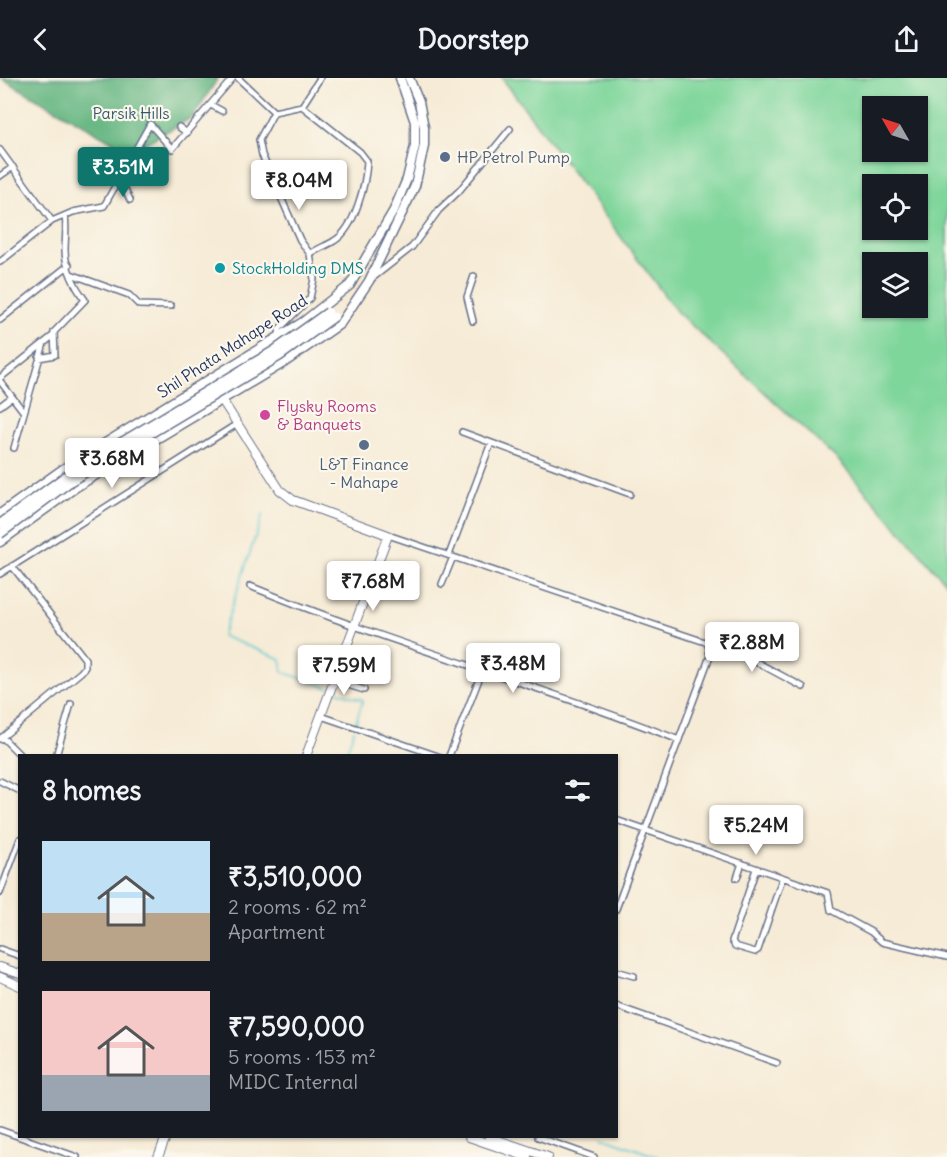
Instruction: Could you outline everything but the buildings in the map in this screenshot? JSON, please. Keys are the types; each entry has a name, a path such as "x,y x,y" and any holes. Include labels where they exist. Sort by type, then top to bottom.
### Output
{"main road":[{"name":"Shil Phata Mahape Road","path":"0,514 63,468 279,337 350,285 394,210 407,179 413,154 416,122 400,78"},
{"path":"0,542 76,487 223,401 292,358 340,324 369,281 397,228 420,166 424,146 422,113 409,78"},
{"path":"0,524 67,475 331,314 350,285"},
{"path":"0,534 71,481 280,356 360,292"}],"street":[{"path":"0,262 52,221 104,206 150,124 172,149 233,78"},
{"path":"238,78 274,112"},
{"path":"292,358 279,337 279,329 303,305 313,291 310,254 300,240 262,155 259,140 274,112 302,105 320,78"},
{"path":"211,105 222,111"},
{"path":"302,105 368,161 364,187 348,228 334,241 326,243 310,254"},
{"path":"179,127 187,133"},
{"path":"369,281 412,247 440,210 459,191 510,129"},
{"path":"0,150 52,221"},
{"path":"0,176 13,167"},
{"path":"120,179 130,200"},
{"path":"23,411 0,380 54,335 85,300 74,286 65,253 67,232 65,216"},
{"path":"0,320 69,265"},
{"path":"71,274 129,295 139,305 171,306"},
{"path":"473,321 467,297 474,276"},
{"path":"303,305 312,314"},
{"path":"39,358 55,355 54,335"},
{"path":"14,448 44,343"},
{"path":"209,380 280,490 293,500 388,535 708,643 732,649 803,687"},
{"path":"0,406 12,397"},
{"path":"0,574 237,424"},
{"path":"462,432 630,494"},
{"path":"442,584 491,443"},
{"path":"307,754 332,680 388,535"},
{"path":"12,566 85,659 85,668 81,672 1,738 19,754"},
{"path":"250,586 322,616 483,669 509,681 603,710 680,740"},
{"path":"618,904 710,656 708,643"},
{"path":"450,754 483,669"},
{"path":"332,680 364,690"},
{"path":"57,754 71,704"},
{"path":"321,716 432,754"},
{"path":"0,781 18,790"},
{"path":"618,821 828,893 831,910 871,932 882,942 947,957"},
{"path":"0,893 18,844"},
{"path":"737,878 742,863"},
{"path":"756,869 732,941 735,946 755,952 758,950 782,879"},
{"path":"0,949 18,955"},
{"path":"0,967 18,973"},
{"path":"618,972 634,976"},
{"path":"0,977 18,985"},
{"path":"618,1007 777,1063"},
{"path":"0,1130 18,1136"},
{"path":"23,1138 77,1157"},
{"path":"158,1157 166,1138"},
{"path":"472,1138 527,1157"},
{"path":"492,1138 543,1156"},
{"path":"541,1138 594,1157"}],"green space":[{"name":"Parsik Hills","path":"1,78 218,78 193,117 135,149 132,153"},
{"path":"502,78 947,78 947,584 838,460 677,312"}],"waterway":[{"path":"263,514 222,636 281,659 283,672 329,688"},
{"path":"333,690 363,700 355,725"},
{"path":"346,754 354,730"},
{"path":"606,1138 658,1157"}],"place":[{"name":"HP Petrol Pump","path":"445,157"},
{"name":"StockHolding DMS","path":"220,268"},
{"name":"Flysky Rooms & Banquets","path":"265,415"},
{"name":"L&T Finance - Mahape","path":"364,445"}]}
